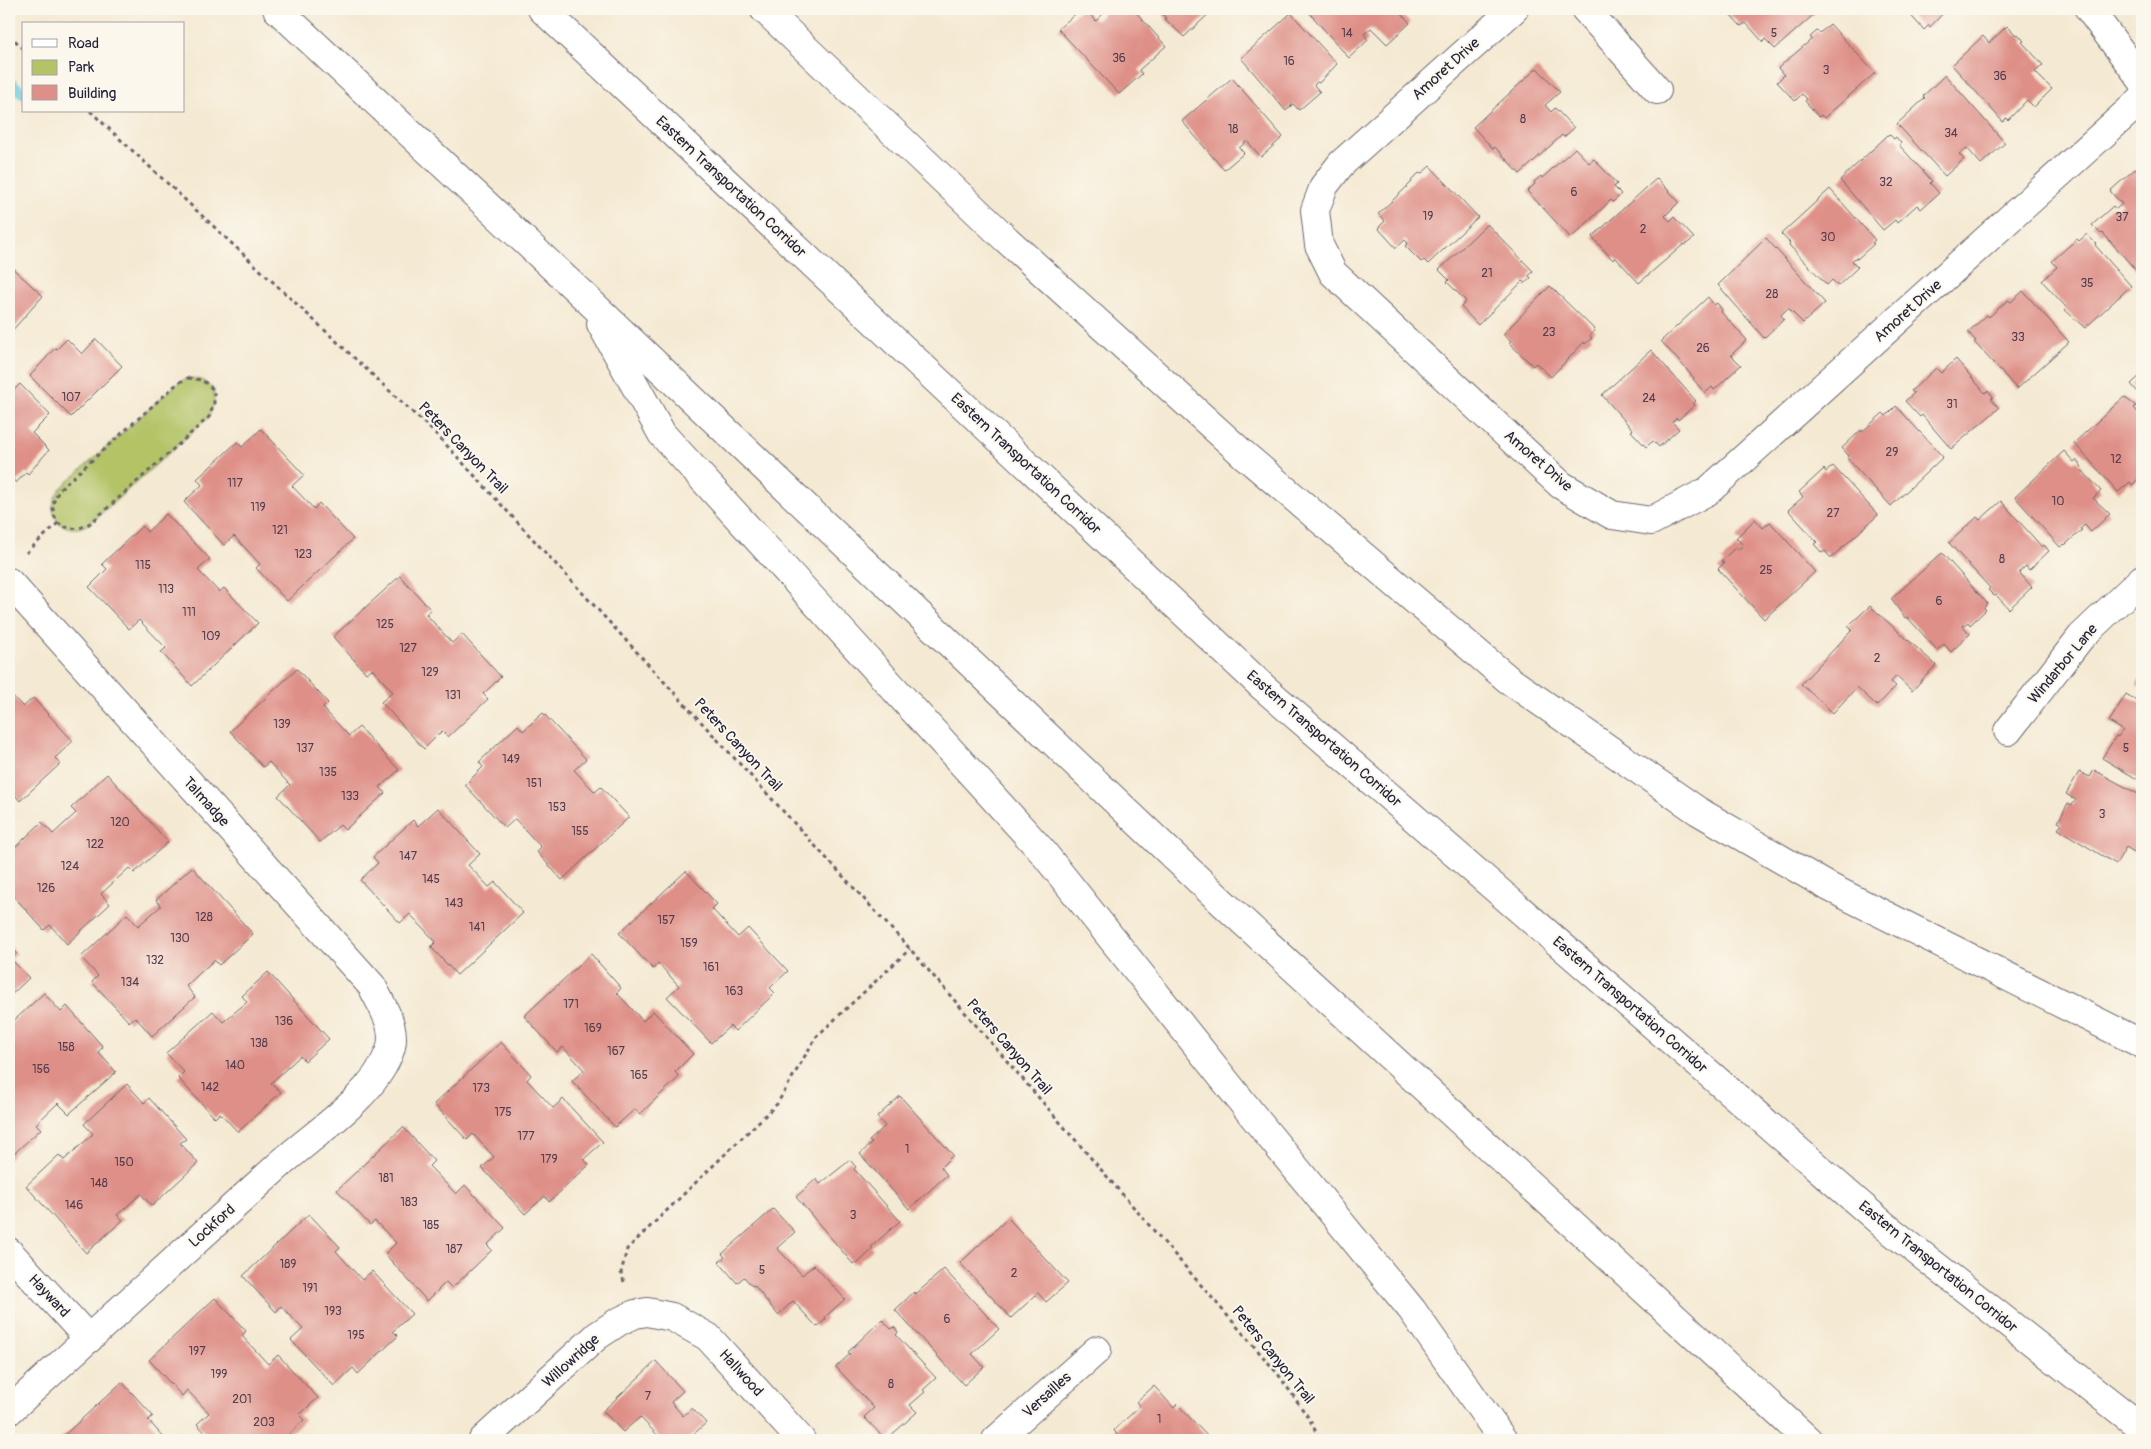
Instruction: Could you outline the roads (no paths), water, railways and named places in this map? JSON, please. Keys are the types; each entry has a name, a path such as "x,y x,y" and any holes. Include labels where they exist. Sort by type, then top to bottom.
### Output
{"main road":[{"path":"277,9 587,299 1223,903 1808,1440"},
{"name":"Eastern Transportation Corridor","path":"542,9 1263,687 1885,1226 2142,1428"},
{"path":"764,9 1006,240 1243,454 1509,680 1698,811 1829,887 2142,1044"},
{"name":"Amoret Drive","path":"1514,9 1341,164 1324,186 1315,210 1319,245 1333,273 1561,485 1612,515 1651,521 1708,491 2142,99"},
{"path":"1585,9 1657,90"},
{"path":"2089,9 2142,80"},
{"path":"587,299 662,434 1042,851 1258,1122 1412,1310 1502,1440"},
{"name":"Windarbor Lane","path":"2008,731 2081,637 2142,579"},
{"name":"Talmadge","path":"9,582 372,986 393,1028"},
{"name":"Lockford","path":"9,1411 286,1159 357,1098 384,1064 390,1051 393,1028"},
{"name":"Hayward","path":"9,1252 89,1339"},
{"name":"Willowridge","path":"483,1440 597,1336 618,1322 635,1314 648,1312 672,1317"},
{"name":"Hallwood","path":"672,1317 708,1337 801,1440"},
{"name":"Versailles","path":"996,1440 1097,1350"}],"waterway":[{"path":"9,81 22,92"}]}
